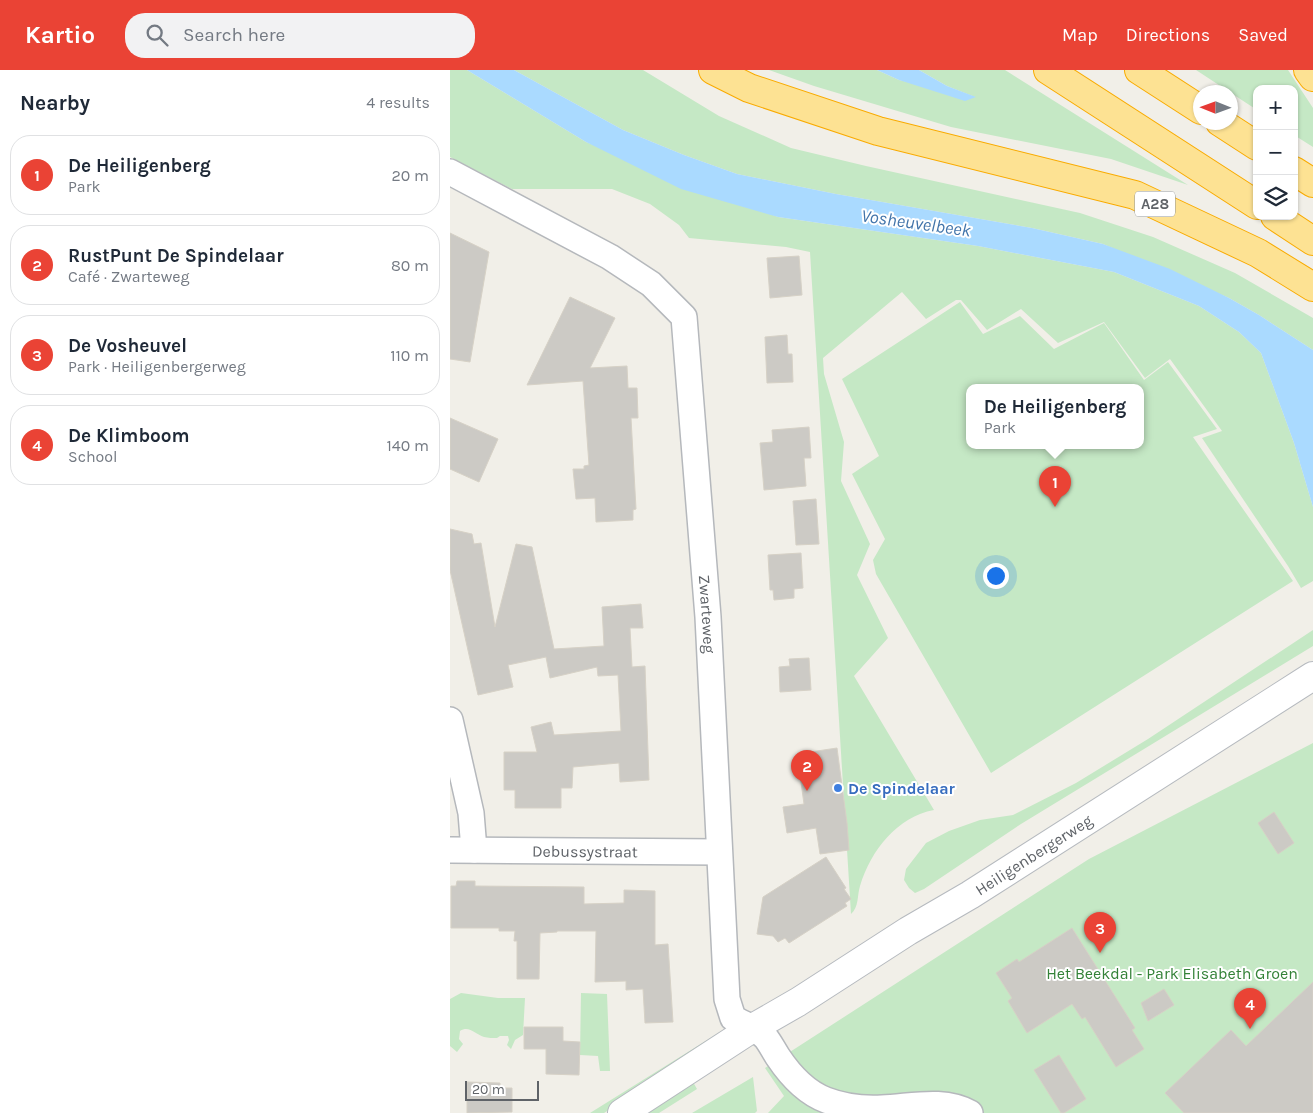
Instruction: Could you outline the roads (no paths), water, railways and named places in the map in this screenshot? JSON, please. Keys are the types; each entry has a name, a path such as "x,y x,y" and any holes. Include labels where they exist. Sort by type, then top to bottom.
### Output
{"highway":[{"name":"A28","path":"713,70 749,88 878,131 1135,196 1258,253 1313,287"},
{"path":"1048,70 1253,202"},
{"path":"1139,70 1193,105"},
{"path":"1308,70 1313,77"},
{"path":"1232,130 1253,143"},
{"path":"1298,174 1313,183"},
{"path":"1281,220 1313,241"}],"main road":[{"name":"Heiligenbergerweg","path":"622,1113 751,1029 798,1002 908,931 970,895 1313,676"}],"street":[{"name":"Zwarteweg","path":"450,172 610,257 651,284 684,317 708,616 727,999 733,1018 751,1029"},
{"path":"450,720 471,813 462,850"},
{"name":"Debussystraat","path":"462,850 719,852"},
{"path":"751,1029 765,1037 787,1070 800,1085 824,1100 861,1109 932,1104 970,1113"}],"water":[{"name":"Vosheuvelbeek","path":"467,70 514,70 623,130 737,174 836,194 1032,228 1103,244 1170,269 1229,298 1313,350 1313,507 1294,443 1261,353 1239,332 1199,306 1114,272 978,246 778,217 681,189 586,142"},
{"path":"877,70 919,70 947,86 976,97 965,101 899,80"}],"place":[{"name":"De Heiligenberg","path":"1055,507"},
{"name":"De Spindelaar","path":"838,788"},
{"name":"RustPunt De Spindelaar","path":"807,791"},
{"name":"De Vosheuvel","path":"1100,953"},
{"name":"De Klimboom","path":"1250,1029"}],"park label":[{"name":"Het Beekdal - Park Elisabeth Groen","path":"1172,973"}]}
